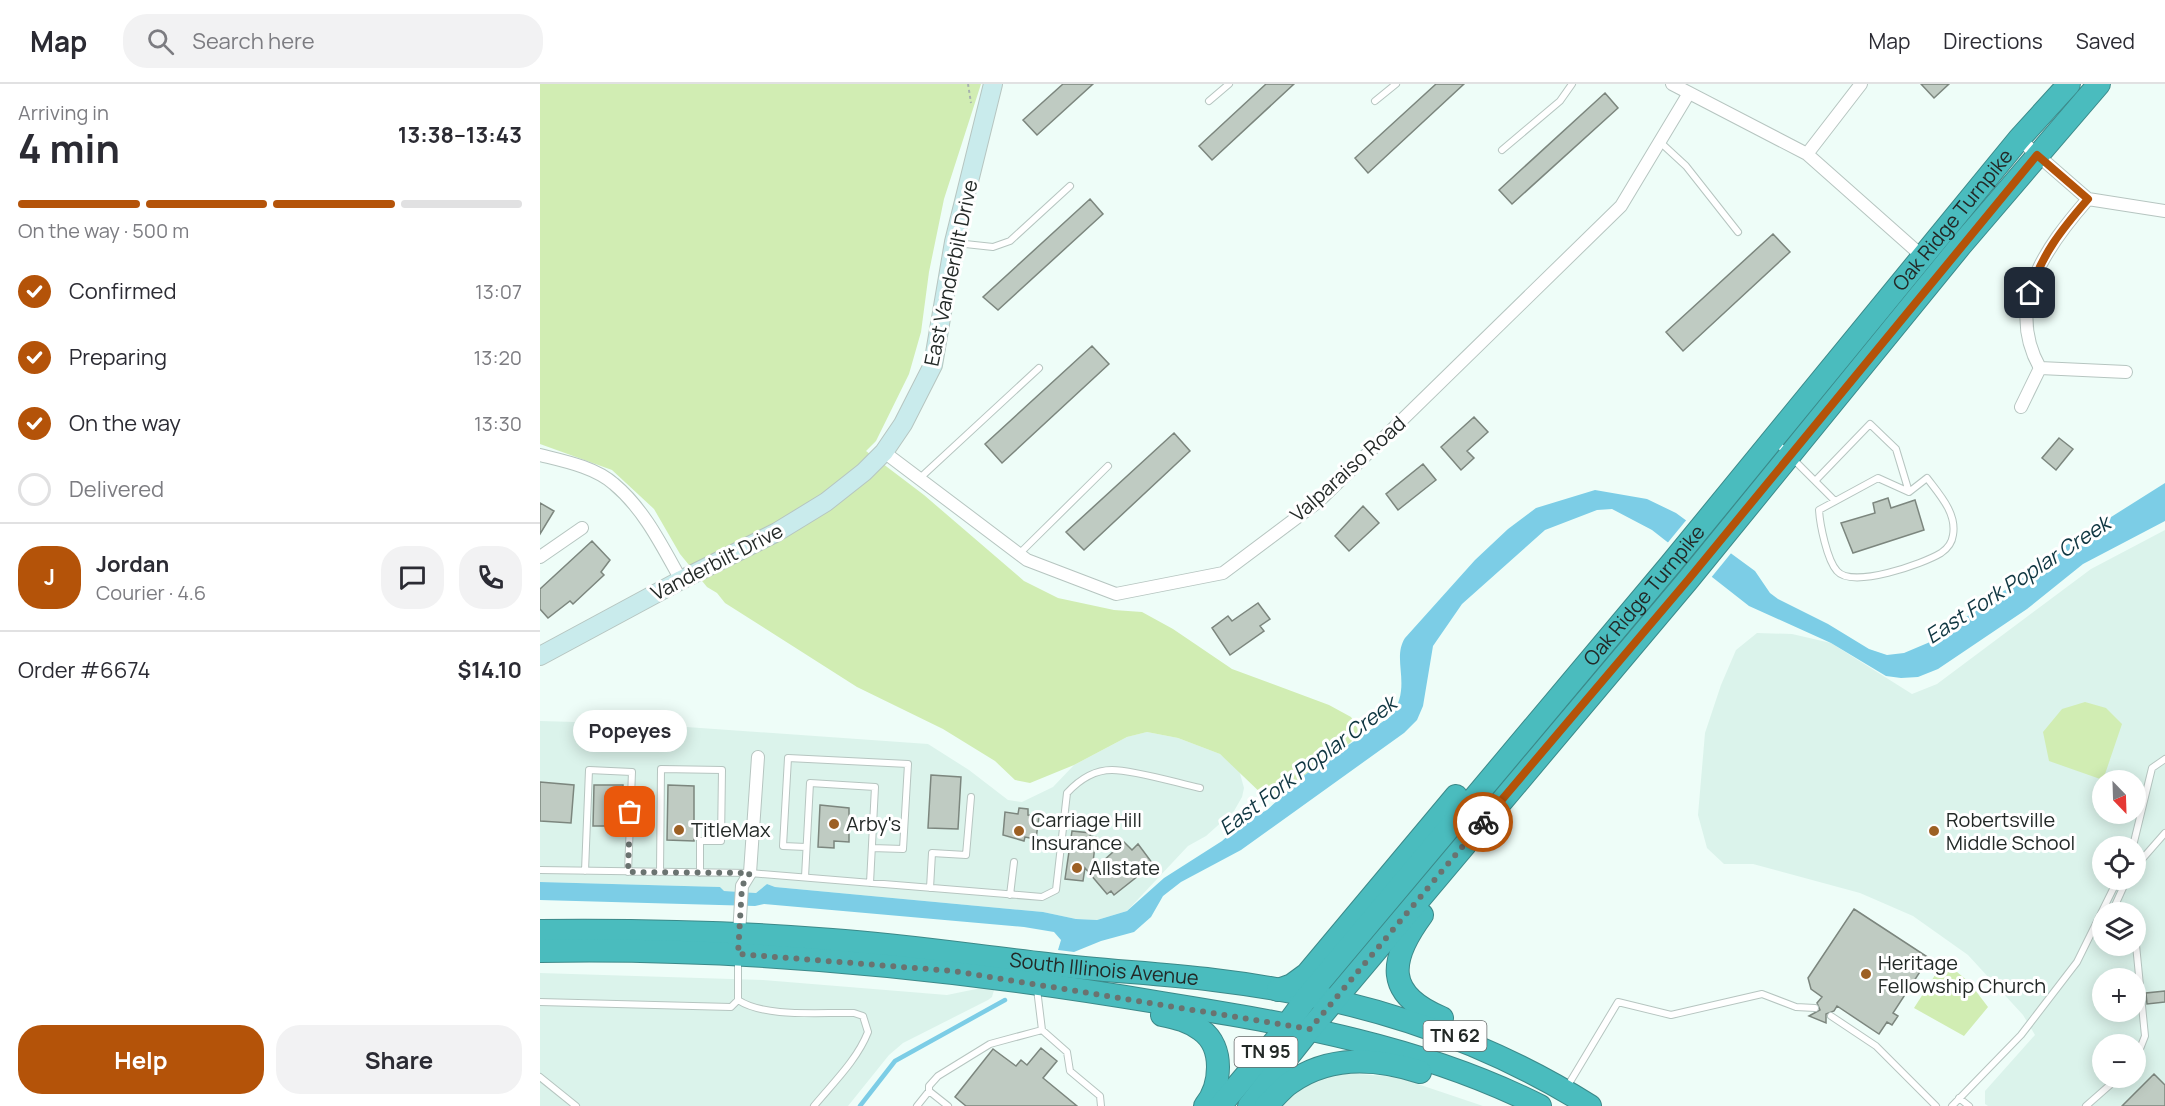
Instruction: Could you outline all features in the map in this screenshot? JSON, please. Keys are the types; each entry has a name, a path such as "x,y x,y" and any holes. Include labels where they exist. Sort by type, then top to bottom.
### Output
{"highway":[{"name":"Oak Ridge Turnpike","path":"1220,1106 1288,1024 1308,996 1670,565 2019,139 2069,84"},
{"name":"Oak Ridge Turnpike","path":"1249,1106 1310,1029 1688,580 2037,155 2099,84"},
{"path":"1278,990 1292,985 1307,974 1490,757 1587,663"},
{"path":"1469,839 1446,882 1401,947 1398,964 1399,980 1407,997 1416,1006 1464,1028 1509,1060"},
{"name":"South Illinois Avenue","path":"540,931 626,930 834,940 1071,967 1216,980 1308,996"},
{"name":"South Illinois Avenue","path":"540,951 605,950 739,936 1288,1024 1394,1049 1505,1090 1556,1098"},
{"path":"1078,989 1116,1007 1182,1018 1204,1031 1213,1047 1219,1078 1214,1094 1205,1106"},
{"name":"TN 62","path":"1308,996 1412,1021 1465,1040 1509,1060 1556,1098 1590,1106"},
{"path":"1266,1106 1290,1083 1327,1064 1354,1060 1411,1069 1467,1088 1505,1090"}],"street":[{"name":"East Vanderbilt Drive","path":"884,452 903,424 933,364 954,242 993,84"},
{"path":"1672,84 1807,154 1922,256"},
{"path":"1807,154 1861,84"},
{"name":"Valparaiso Road","path":"884,452 1027,560 1116,594 1223,573 1319,501 1621,206 1689,93"},
{"path":"2019,139 2088,199 2165,211"},
{"path":"2040,368 2029,350 2025,310 2043,256 2058,233 2088,199"},
{"path":"2040,368 2126,372"},
{"path":"2021,407 2040,368"},
{"name":"Vanderbilt Drive","path":"540,657 681,580 777,532 826,502 884,452"},
{"path":"540,454 580,466 613,482 652,529 681,580"},
{"path":"540,557 582,528"},
{"path":"739,936 742,886 750,873 758,757"}],"lane":[{"path":"1209,100 1229,84"},
{"path":"1375,101 1396,84"},
{"path":"1502,150 1560,100 1572,84"},
{"path":"1660,142 1686,166 1738,232"},
{"path":"954,242 993,247 1010,242 1070,186"},
{"path":"920,478 1039,368"},
{"path":"1816,480 1870,424 1896,449 1909,492"},
{"path":"1773,439 1834,500"},
{"path":"1019,554 1108,466"},
{"path":"1878,478 1909,492 1927,478 1950,513 1954,526 1949,546 1940,554 1857,580 1846,578 1836,571 1825,542 1819,510 1878,478"},
{"path":"806,848 783,846 788,758 908,764 903,849 872,848"},
{"path":"2135,836 2152,768 2165,759"},
{"path":"660,872 661,769 722,770 721,841 700,841 700,873"},
{"path":"585,871 589,770 632,772 628,872"},
{"path":"540,870 750,873 1042,897 1056,890 1067,793 1076,784 1091,775 1111,770 1200,788"},
{"path":"804,878 810,783 875,786 870,883"},
{"path":"930,888 932,853 966,855 970,797"},
{"path":"2146,855 2165,833"},
{"path":"1010,895 1014,862"},
{"path":"1952,1106 2021,1035 2076,962 2092,933"},
{"path":"540,1002 717,1009 730,1007 738,1000 739,936"},
{"path":"2137,956 2145,1034"},
{"path":"1036,983 1042,1030 1067,1052 1070,1071 1100,1096 1101,1106"},
{"path":"1556,1098 1618,1002 1671,1015 1762,994 1796,1007 1812,1007"},
{"path":"738,1000 747,1006 764,1010 854,1013 863,1016 868,1032 865,1040 847,1068 814,1106"},
{"path":"1831,1016 1876,1046 1936,1106"},
{"path":"916,1106 938,1076 990,1044 1042,1030"},
{"path":"540,1077 576,1106"},
{"path":"2086,1106 2106,1088"},
{"path":"929,1090 948,1106"},
{"path":"1959,1098 1969,1106"}],"shaded area":[{"name":"Robertsville Middle School","path":"2165,530 2165,1106 1988,1106 1985,1104 1985,1091 2035,1035 2023,1015 1968,955 1913,916 1860,893 1753,864 1724,864 1707,848 1698,815 1705,733 1721,685 1736,650 1757,633 1792,634 1831,643 1912,694 1937,684 2091,569"},
{"path":"540,721 644,724 928,744 969,770 1008,800 1022,802 1053,787 1074,765 1127,737 1147,732 1178,738 1220,754 1239,770 1244,788 1234,811 1206,836 1188,846 1127,911 1097,920 1076,919 1043,912 775,887 767,884 756,893 723,891 720,887 540,882"},
{"path":"540,973 763,980 947,995 981,988 994,990 992,997 988,1000 903,1043 889,1055 848,1106 540,1106"},
{"path":"1333,1072 1397,1077 1483,1106 1277,1106 1287,1095"}],"green space":[{"path":"540,84 981,84 944,199 929,272 921,332 909,374 876,441 866,451 924,495 1024,581 1058,598 1114,610 1142,612 1173,629 1232,669 1329,705 1351,717 1359,731 1351,742 1306,774 1278,798 1266,798 1220,754 1178,738 1147,732 1127,737 1074,765 1030,783 1015,780 995,761 943,729 857,687 725,603 717,593 707,587 680,554 654,509 612,470 540,444"},
{"path":"2085,702 2106,708 2122,724 2106,770 2092,770 2092,776 2049,761 2043,732 2062,709"},
{"path":"1944,961 1969,982 1988,1007 1964,1036 1914,1008"}],"water":[{"name":"East Fork Poplar Creek","path":"2165,483 2165,521 2083,564 2027,609 1938,669 1918,677 1886,676 1831,643 1749,606 1652,530 1612,509 1597,510 1545,530 1462,604 1433,646 1423,706 1417,720 1404,733 1241,850 1181,882 1163,896 1151,917 1134,932 1101,941 1074,952 1058,950 1061,940 1054,932 1024,927 764,904 755,906 540,900 540,882 720,887 724,891 756,893 767,884 775,887 1043,912 1076,919 1097,920 1127,911 1164,878 1222,841 1242,823 1267,810 1306,774 1391,716 1400,694 1400,655 1405,638 1475,560 1508,529 1536,508 1595,490 1647,499 1676,513 1755,571 1770,593 1778,599 1828,624 1869,649 1887,655 1904,653 1930,642 2034,570 2054,553"}],"pier":[{"path":"1688,518 1732,552 1710,579 1665,546"}],"building":[{"path":"1063,84 1093,84 1037,135 1023,120"},
{"path":"1266,84 1294,84 1212,160 1199,146"},
{"path":"1436,84 1464,84 1368,173 1355,158"},
{"path":"1921,84 1949,84 1934,98"},
{"path":"1605,93 1618,108 1512,204 1499,190"},
{"path":"1090,199 1103,214 998,310 983,297"},
{"path":"1773,234 1790,252 1683,351 1666,332"},
{"path":"1092,346 1109,364 1002,463 985,444"},
{"path":"1474,417 1488,432 1467,451 1474,458 1461,470 1441,447"},
{"path":"1174,433 1190,451 1084,550 1066,532"},
{"path":"2059,438 2073,449 2056,470 2042,458"},
{"path":"1423,464 1436,480 1398,510 1386,494"},
{"path":"1888,498 1891,508 1915,500 1924,530 1853,553 1841,523 1875,513 1873,503"},
{"path":"540,503 554,511 540,534"},
{"path":"1363,506 1379,523 1349,551 1335,536"},
{"path":"592,541 610,560 601,572 604,575 573,604 570,601 548,618 540,609 540,589"},
{"path":"1258,603 1270,619 1260,626 1264,631 1230,655 1212,628 1228,616 1232,621"},
{"path":"931,775 961,777 958,829 928,828"},
{"path":"540,782 574,785 571,823 540,821"},
{"path":"594,785 623,785 623,826 593,826"},
{"path":"668,785 694,786 694,841 667,840"},
{"name":"Arby's","path":"820,805 849,808 849,842 834,841 834,848 818,847"},
{"path":"1019,808 1028,809 1028,815 1039,816 1036,839 1025,837 1024,841 1003,835 1005,812 1018,814"},
{"path":"1072,831 1091,833 1090,836 1096,837 1092,871 1124,842 1132,850 1138,844 1153,864 1114,895 1111,891 1107,894 1085,868 1083,881 1065,879"},
{"path":"1854,909 1929,958 1893,1013 1898,1016 1892,1025 1887,1022 1879,1034 1837,1006 1834,1011 1826,1014 1826,1023 1809,1016 1820,1010 1817,1003 1822,997 1811,989 1808,978"},
{"path":"2165,991 2165,1002 2147,1004 2146,993"},
{"path":"1041,1048 1057,1061 1043,1078 1077,1106 966,1106 955,1097 993,1049 1016,1066 1021,1060 1027,1065"},
{"path":"2154,1074 2165,1085 2165,1106 2122,1106 2140,1088 2146,1088 2146,1082"}],"waterway":[{"path":"860,1106 895,1061 1005,1000"}],"way so far":[{"path":"630,812 628,872 750,873 742,886 738,954 953,971 1149,1000 1310,1029 1483,822"}],"place":[{"name":"Popeyes","path":"630,812"},
{"name":"Arby's","path":"834,824"},
{"name":"TitleMax","path":"679,830"},
{"name":"Carriage Hill Insurance","path":"1019,831"},
{"name":"Robertsville Middle School","path":"1934,831"},
{"name":"Allstate","path":"1077,868"},
{"name":"Heritage Fellowship Church","path":"1866,974"}],"route":[{"path":"1483,822 1688,580 2037,155 2088,199 2058,233 2043,256 2030,293"}]}
